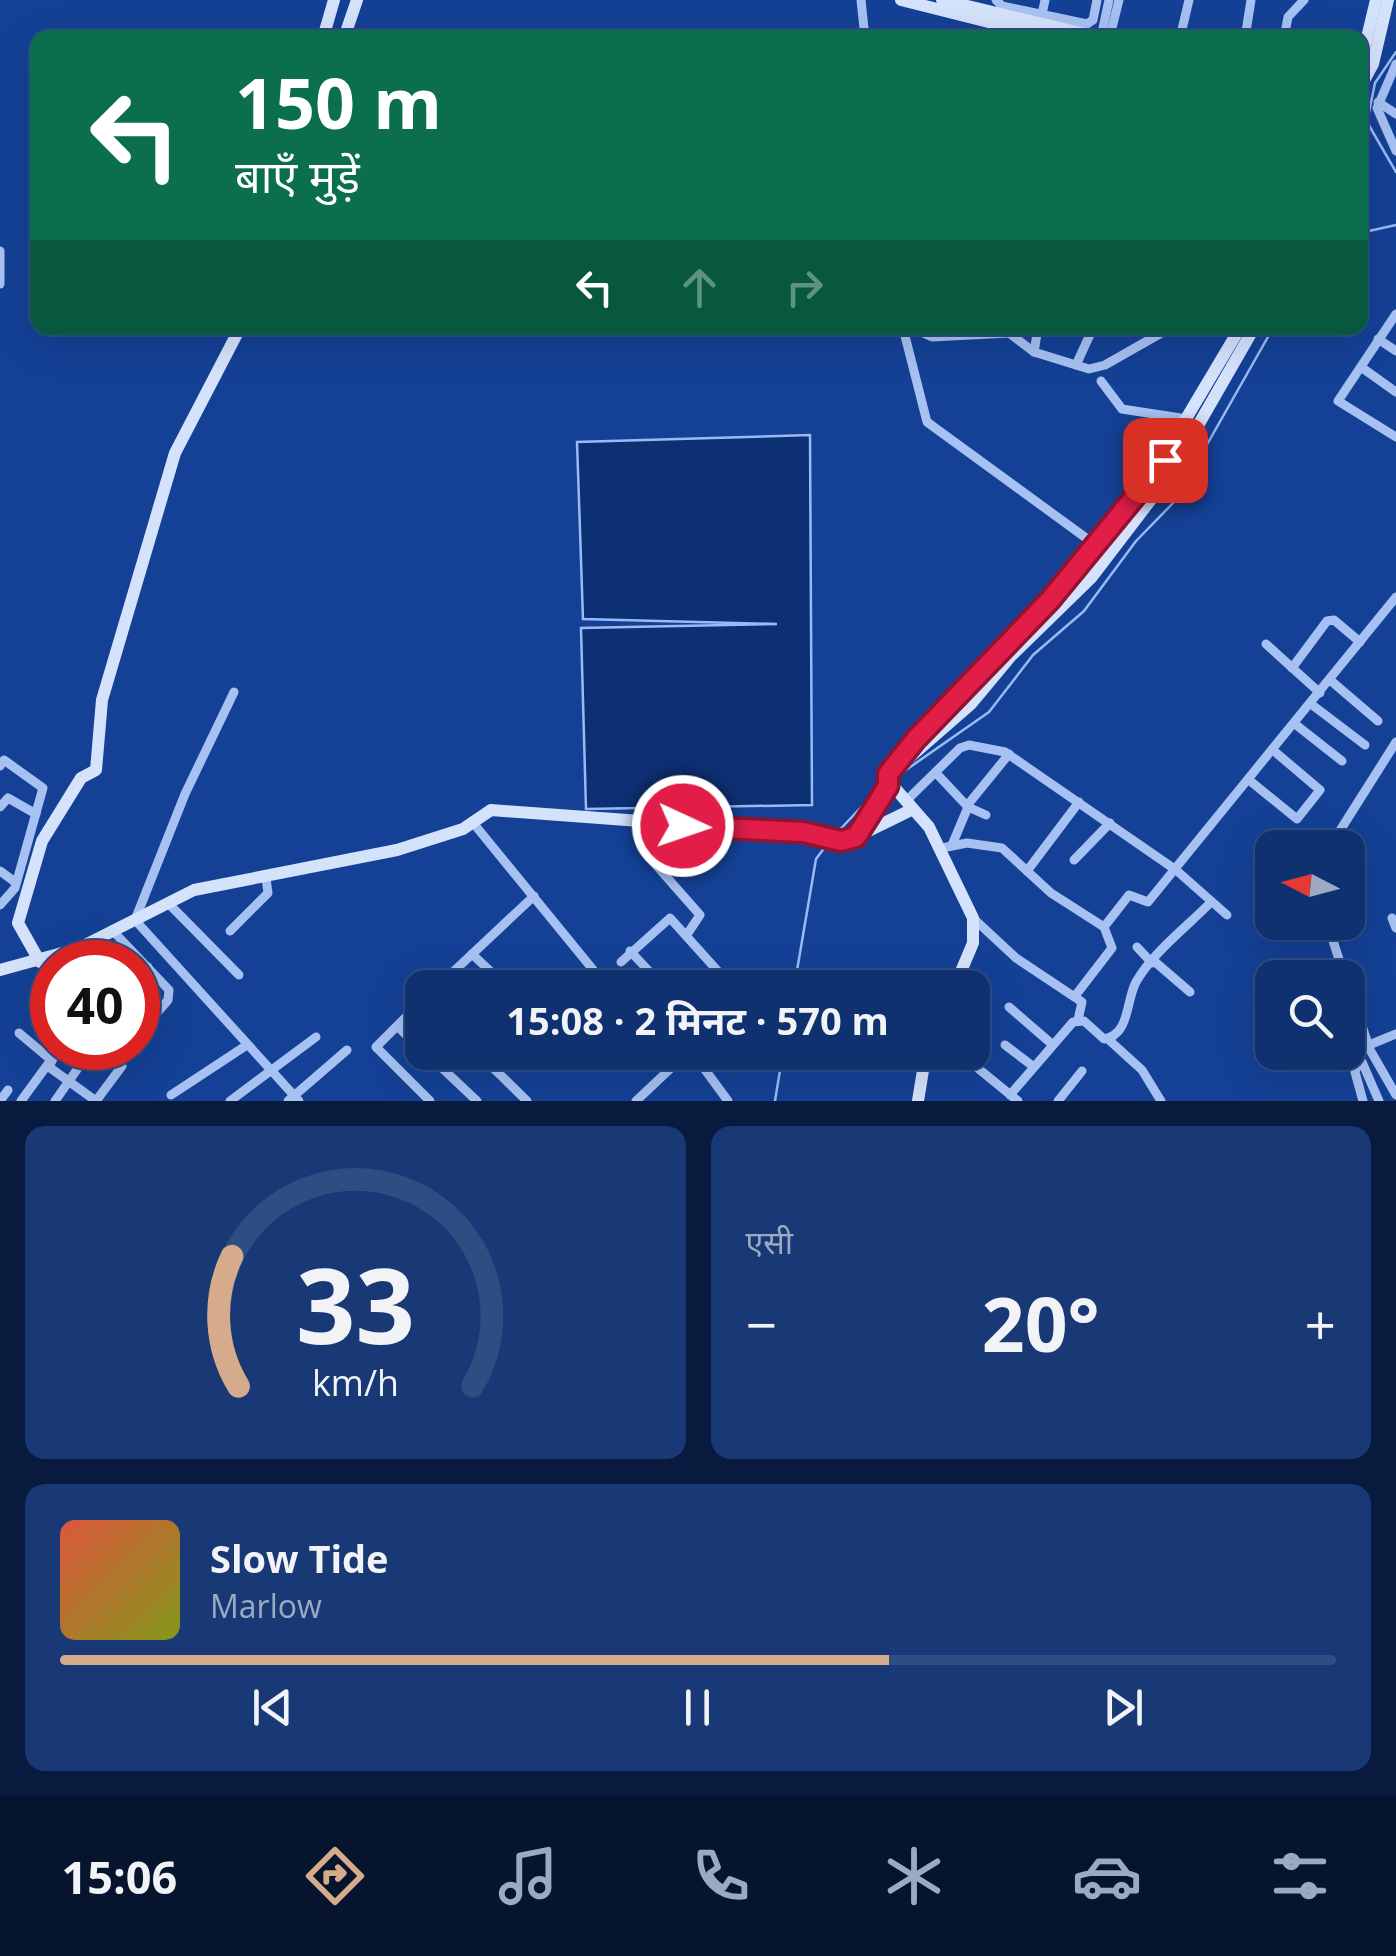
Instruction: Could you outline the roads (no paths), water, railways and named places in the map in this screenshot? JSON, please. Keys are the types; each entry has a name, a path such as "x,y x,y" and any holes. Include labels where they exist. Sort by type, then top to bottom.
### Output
{"street":[{"path":"325,30 334,0"},
{"path":"347,30 356,0"},
{"path":"864,0 866,30"},
{"path":"901,0 1021,30"},
{"path":"942,0 1090,23 1097,0"},
{"path":"996,0 1002,6 1079,30"},
{"path":"1041,18 1046,0"},
{"path":"1103,30 1109,0"},
{"path":"1112,30 1120,0"},
{"path":"1182,30 1189,0"},
{"path":"1246,30 1251,0"},
{"path":"1286,30 1288,17 1304,0"},
{"path":"1368,34 1376,0"},
{"path":"1368,73 1388,0"},
{"path":"1396,66 1378,102 1378,115 1396,151"},
{"path":"1378,102 1396,114"},
{"path":"0,250 0,284"},
{"path":"1396,314 1340,405 1396,438"},
{"path":"0,905 34,842 81,778 96,770 102,700 175,453 236,335"},
{"path":"905,335 926,422 1096,546"},
{"path":"928,335 983,335"},
{"path":"1010,335 1034,352 1098,368 1157,335"},
{"path":"1034,352 1037,335"},
{"path":"1076,365 1081,335"},
{"path":"906,757 920,751 954,721 1011,656 1091,578 1169,476 1237,335"},
{"path":"856,837 916,739 964,693 1143,492 1249,335"},
{"path":"1378,338 1396,350"},
{"path":"1361,367 1396,392"},
{"path":"1101,381 1122,409 1194,421"},
{"path":"1104,927 1130,894 1148,902 1396,596"},
{"path":"1292,668 1327,620 1334,620 1360,642"},
{"path":"1266,644 1320,693"},
{"path":"1330,680 1378,721"},
{"path":"135,920 185,794 234,692"},
{"path":"1311,704 1365,745"},
{"path":"1295,724 1342,761"},
{"path":"1340,830 1396,742"},
{"path":"90,940 194,890 397,850 474,824 491,810 856,837 909,805 952,754 969,745 1009,754 1176,870 1227,915"},
{"path":"1249,780 1297,819 1320,790 1274,751"},
{"path":"947,846 969,804 1009,754"},
{"path":"0,766 4,760 43,788 18,922 30,944"},
{"path":"936,773 986,815"},
{"path":"887,782 947,846 973,918 973,943 962,970"},
{"path":"0,807 8,798 36,814"},
{"path":"1027,871 1079,802"},
{"path":"1074,860 1110,823"},
{"path":"474,824 594,970"},
{"path":"683,826 649,858 700,915 688,933"},
{"path":"947,846 996,846 1050,893 1104,927 1112,948 1075,996"},
{"path":"0,872 15,882"},
{"path":"230,931 268,893 266,878"},
{"path":"455,970 534,896"},
{"path":"168,902 240,975"},
{"path":"1109,1040 1126,1018 1135,984 1211,902"},
{"path":"620,962 667,918 688,933 718,970"},
{"path":"973,918 1016,958 1075,996 1082,1006 1078,1020 1034,1067 1014,1098 980,1070"},
{"path":"135,920 294,1099 347,1050"},
{"path":"112,930 121,940"},
{"path":"1137,947 1190,992"},
{"path":"630,951 647,970"},
{"path":"472,954 489,970"},
{"path":"0,970 30,964"},
{"path":"160,982 170,995 160,1008"},
{"path":"1009,1007 1053,1045"},
{"path":"405,1018 376,1047 430,1101"},
{"path":"1078,1020 1109,1040 1142,1070 1161,1101"},
{"path":"397,1026 405,1033"},
{"path":"19,1033 30,1043"},
{"path":"1365,1053 1367,1047 1396,1034"},
{"path":"230,1101 272,1074 316,1036"},
{"path":"1365,1041 1396,1095"},
{"path":"171,1095 247,1044"},
{"path":"1004,1045 1034,1067"},
{"path":"1365,1069 1379,1101"},
{"path":"21,1101 43,1070"},
{"path":"58,1070 96,1101 119,1070"},
{"path":"55,1101 77,1070"},
{"path":"444,1070 477,1101"},
{"path":"495,1070 527,1101"},
{"path":"636,1101 666,1070"},
{"path":"704,1070 728,1101"},
{"path":"918,1101 923,1070"},
{"path":"1356,1070 1363,1101"},
{"path":"1058,1101 1082,1071"},
{"path":"0,1101 8,1090"}],"water":[{"path":"810,435 812,805 586,809 581,628 777,624 583,619 577,442"}],"waterway":[{"path":"1368,117 1375,83 1396,52"},
{"path":"1368,124 1396,172"},
{"path":"1368,231 1396,225"},
{"path":"893,779 989,712 1033,655 1084,611 1136,541 1175,501 1269,335"},
{"path":"833,837 882,785"},
{"path":"797,970 816,859 828,843"},
{"path":"775,1101 780,1070"}]}
